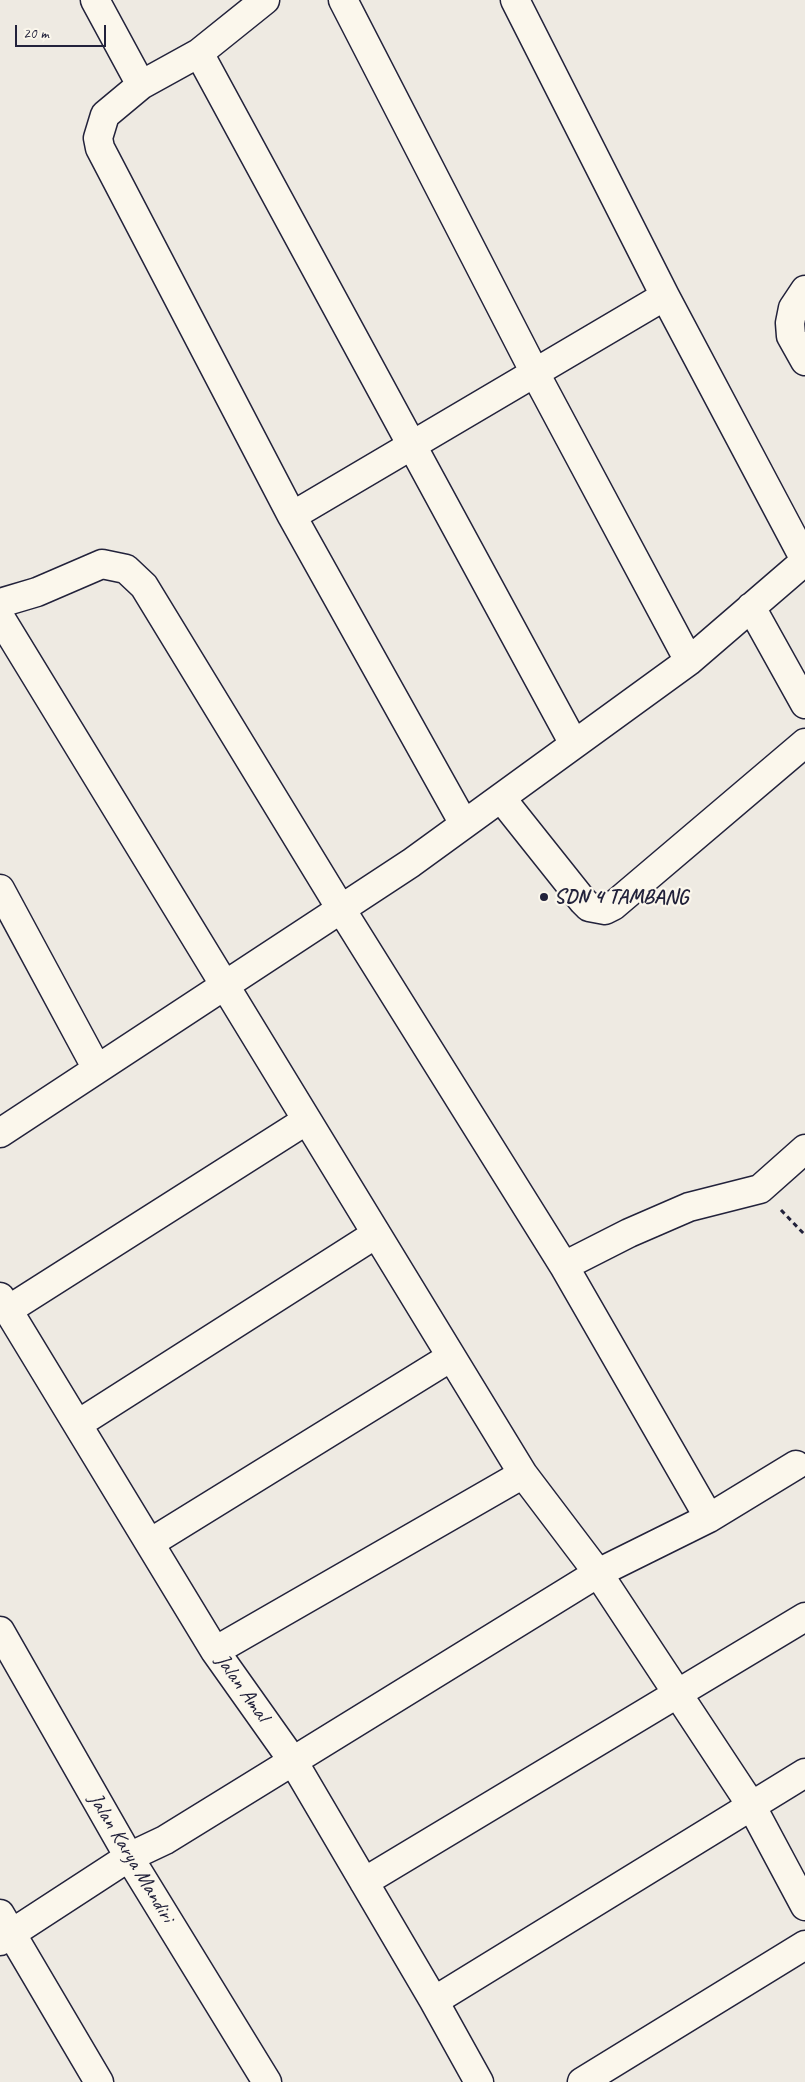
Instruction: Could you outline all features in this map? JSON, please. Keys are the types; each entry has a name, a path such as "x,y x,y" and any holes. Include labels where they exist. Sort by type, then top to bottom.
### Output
{"street":[{"path":"95,0 142,85"},
{"path":"265,0 199,53 142,85 105,114 98,138 100,148 292,516 464,824"},
{"path":"343,0 535,373 689,661"},
{"path":"0,1133 341,909 501,798 689,661 805,560 666,296 515,0"},
{"path":"199,53 574,744"},
{"path":"805,290 793,308 790,323 791,336 805,361"},
{"path":"292,516 666,296"},
{"path":"0,603 37,592 102,564 126,569 144,586 341,909 564,1266 709,1518"},
{"path":"751,607 805,704"},
{"path":"0,617 523,1474 598,1573 678,1694 751,1806 805,1906"},
{"path":"501,798 583,901 589,907 605,910 613,906 805,743"},
{"path":"0,889 97,1069"},
{"path":"4,1304 306,1120"},
{"path":"564,1266 629,1233 689,1207 760,1189 805,1149"},
{"path":"78,1424 376,1234"},
{"name":"Jalan Amal","path":"4,1304 215,1652 293,1760 434,2002 478,2082"},
{"path":"150,1544 451,1357"},
{"path":"99,2082 4,1929 164,1840 598,1573 709,1518 796,1465"},
{"path":"215,1652 523,1474"},
{"path":"364,1882 805,1616"},
{"name":"Jalan Karya Mandiri","path":"0,1630 129,1858 267,2082"},
{"path":"434,2002 805,1773"},
{"path":"582,2082 805,1945"}],"path":[{"path":"760,1189 805,1235"}],"place":[{"name":"SDN 4 TAMBANG","path":"544,897"}]}
